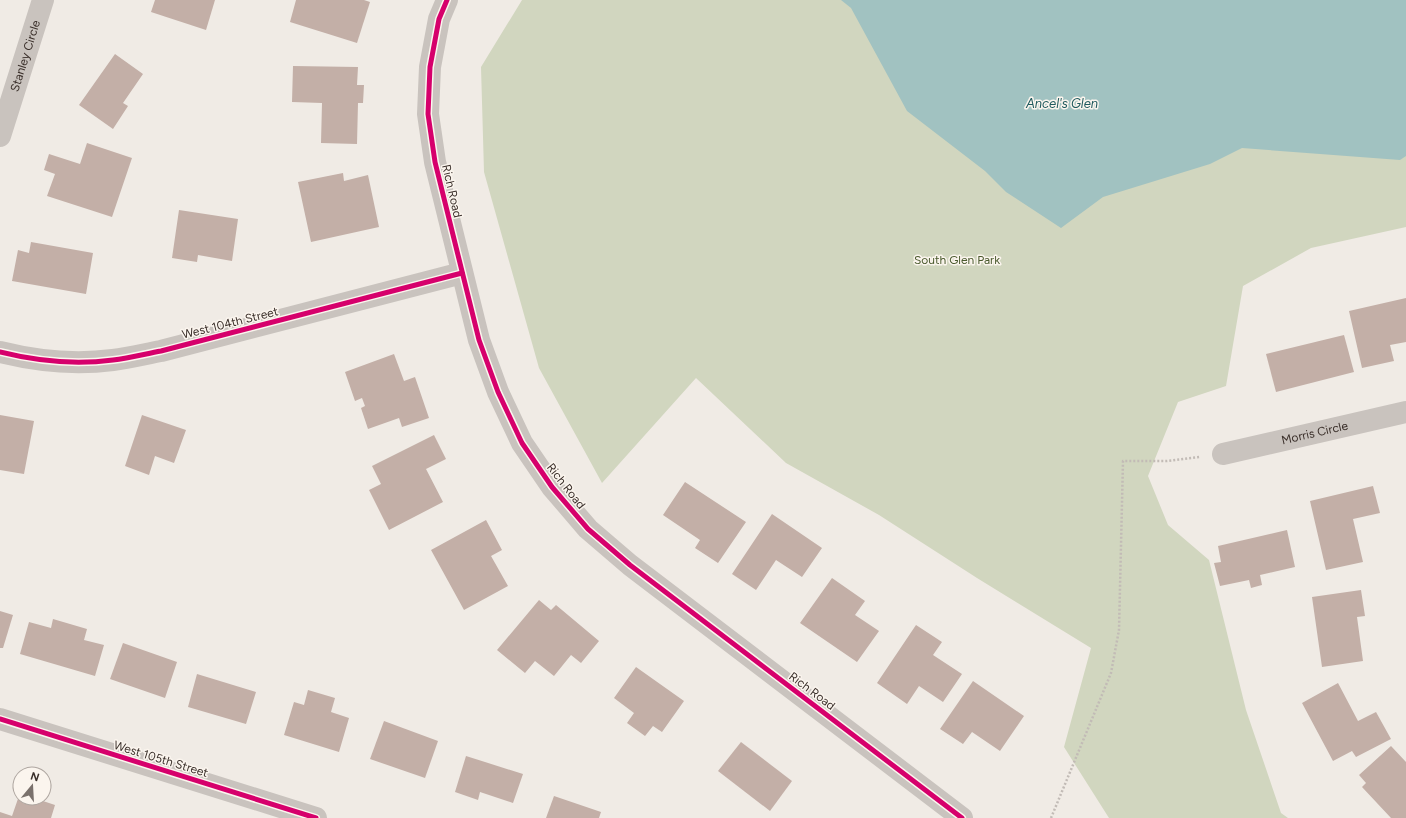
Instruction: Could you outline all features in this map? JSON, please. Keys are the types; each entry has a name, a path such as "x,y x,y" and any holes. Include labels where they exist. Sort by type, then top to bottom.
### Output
{"street":[{"name":"Stanley Circle","path":"0,136 43,0"},
{"name":"Rich Road","path":"447,0 439,19 430,67 428,114 435,162 479,340 498,392 522,443 552,487 588,529 637,570 962,818"},
{"name":"West 104th Street","path":"0,352 17,356 65,362 113,360 161,351 462,274"},
{"name":"Morris Circle","path":"1224,454 1406,412"},
{"name":"West 105th Street","path":"0,719 316,818"}],"path":[{"path":"1050,818 1111,673 1120,630 1123,461 1166,461 1224,454"}],"green space":[{"name":"South Glen Park","path":"522,0 1406,0 1406,227 1311,248 1243,286 1226,386 1178,402 1148,476 1168,525 1209,560 1246,710 1281,813 1288,818 1109,818 1064,747 1091,648 977,578 879,515 786,463 696,378 602,483 539,368 484,172 481,67"}],"water":[{"name":"Ancel's Glen","path":"841,0 1406,0 1406,156 1400,160 1242,148 1210,164 1103,197 1061,228 1006,192 985,171 907,111 851,8"}],"building":[{"path":"155,0 215,0 206,30 151,12"},
{"path":"296,0 364,0 370,2 357,43 290,22"},
{"path":"115,54 143,74 123,103 128,106 113,129 79,105"},
{"path":"293,66 358,67 357,85 364,85 363,103 358,103 357,144 321,143 322,103 292,102"},
{"path":"87,143 132,158 112,217 47,196 55,174 44,170 49,154 80,164"},
{"path":"343,173 344,181 368,175 379,227 311,242 298,182"},
{"path":"179,210 238,219 232,261 198,255 197,262 172,258"},
{"path":"31,242 93,253 86,294 12,281 18,250 29,253"},
{"path":"1406,298 1406,342 1390,345 1394,361 1362,368 1349,311"},
{"path":"1344,335 1354,372 1276,392 1266,354"},
{"path":"394,354 404,381 415,377 429,418 402,427 399,418 368,429 361,408 365,406 362,398 355,401 345,372"},
{"path":"0,415 34,421 24,474 0,470"},
{"path":"142,415 186,430 174,463 155,456 149,475 125,466"},
{"path":"434,435 446,459 426,469 443,502 389,530 369,490 381,484 372,466"},
{"path":"685,482 746,522 718,563 695,548 700,540 663,515"},
{"path":"1373,486 1380,513 1353,519 1363,562 1326,570 1310,501"},
{"path":"772,514 822,548 802,577 776,560 756,590 732,574"},
{"path":"486,520 502,550 491,556 508,586 464,610 431,550"},
{"path":"1287,530 1295,567 1260,575 1262,585 1251,588 1249,580 1220,586 1214,563 1221,562 1218,546"},
{"path":"832,578 865,601 855,615 879,631 857,662 800,623"},
{"path":"1361,590 1365,616 1357,617 1363,661 1322,667 1312,597"},
{"path":"539,600 551,610 556,605 599,641 581,663 571,655 554,676 535,661 525,673 497,650"},
{"path":"0,611 13,615 3,648 0,648"},
{"path":"53,619 87,629 84,640 104,645 95,676 20,654 29,622 51,628"},
{"path":"916,625 942,642 933,655 962,674 943,702 919,686 907,704 877,683"},
{"path":"123,643 177,662 165,698 110,679"},
{"path":"636,667 684,701 662,732 653,726 645,736 627,723 634,713 614,698"},
{"path":"197,674 256,692 246,724 188,707"},
{"path":"973,681 1024,716 1000,751 972,732 963,744 940,729"},
{"path":"1338,683 1358,721 1376,712 1391,739 1356,757 1352,751 1333,761 1302,703"},
{"path":"308,690 335,698 331,712 349,718 339,752 284,735 294,702 304,705"},
{"path":"384,721 438,741 425,778 370,759"},
{"path":"741,742 792,781 770,811 718,771"},
{"path":"1391,746 1406,762 1406,818 1391,818 1362,787 1366,783 1359,775"},
{"path":"466,756 523,774 513,803 480,792 478,800 455,792"},
{"path":"554,796 601,812 599,818 546,818"},
{"path":"55,805 51,818 0,818 0,812 12,816 15,806"}],"cycle path":[{"path":"447,0 439,19 430,67 428,114 435,162 479,340 498,392 522,443 552,487 588,529 630,565 962,818"},
{"path":"0,352 28,358 70,362 125,358 161,351 462,273"},
{"path":"0,719 316,818"}]}
